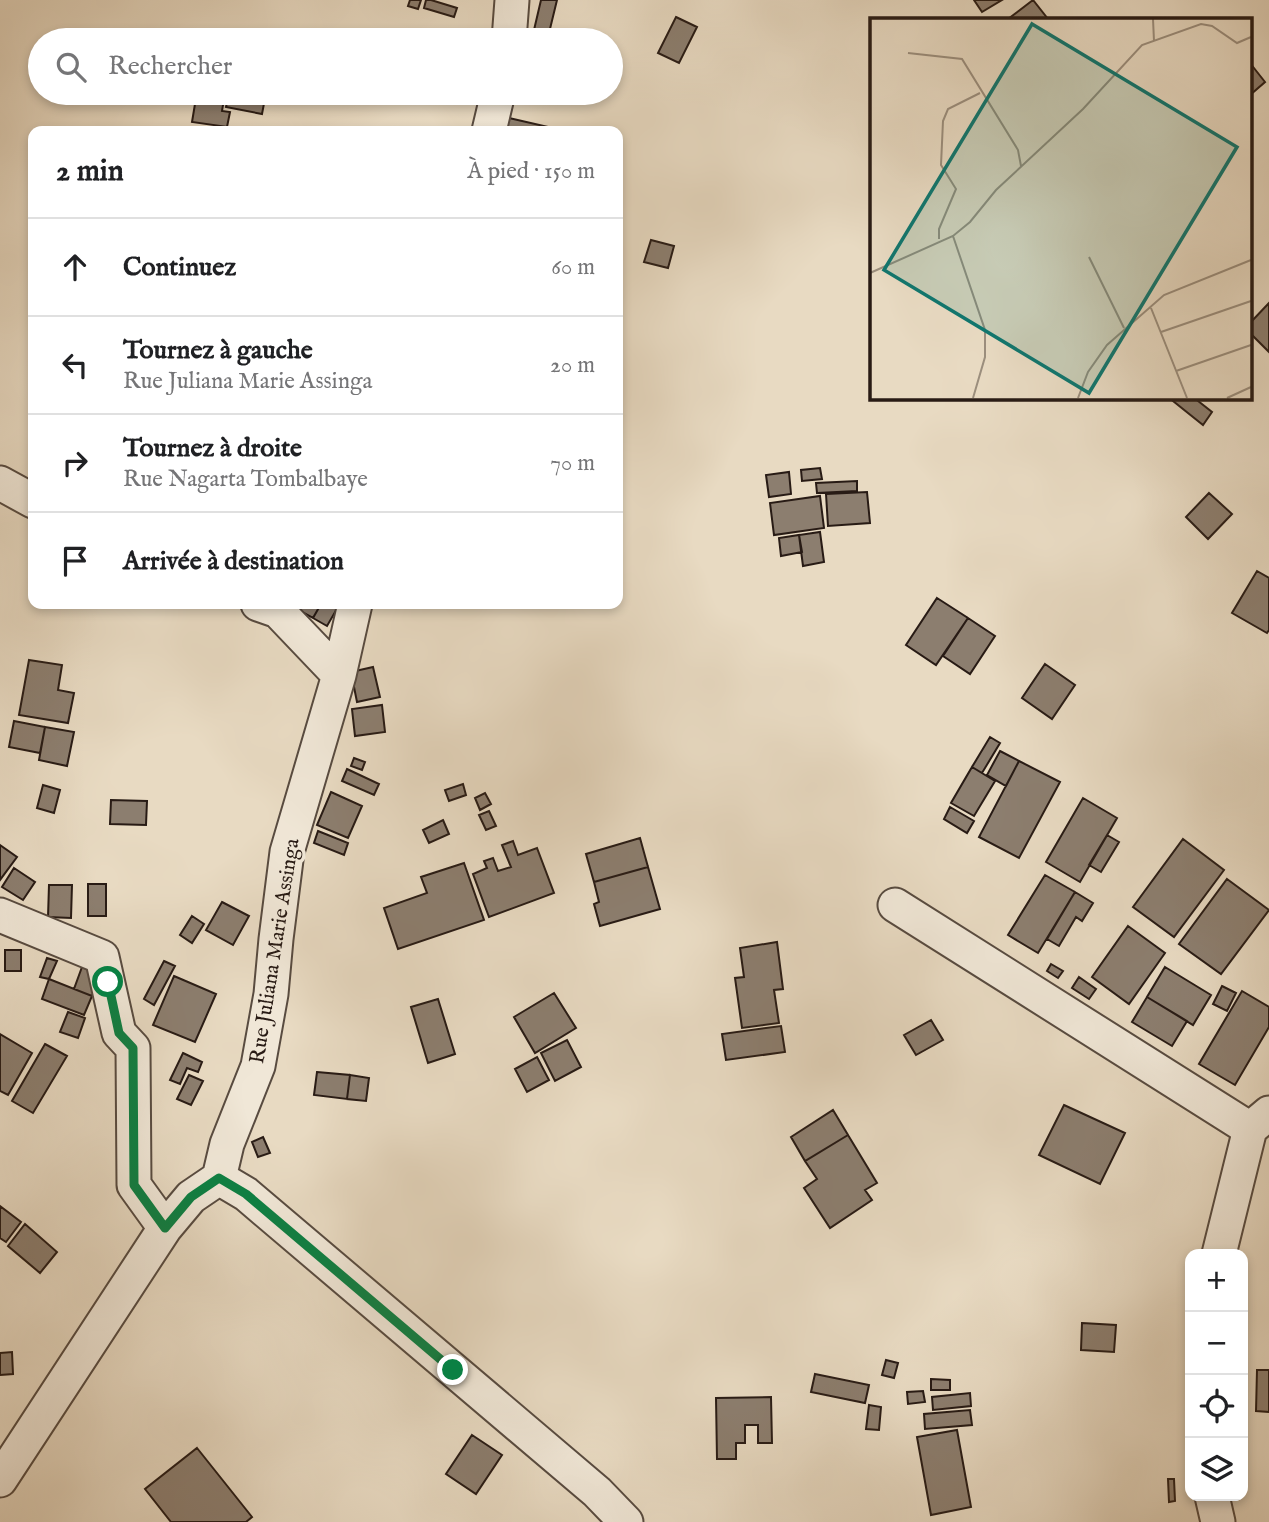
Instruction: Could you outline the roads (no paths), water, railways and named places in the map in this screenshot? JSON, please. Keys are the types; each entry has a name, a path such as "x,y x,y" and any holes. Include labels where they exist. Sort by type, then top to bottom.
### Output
{"street":[{"path":"510,28 512,0"},
{"path":"490,126 495,105"},
{"path":"0,483 28,498"},
{"path":"272,609 278,611 339,675"},
{"name":"Rue Juliana Marie Assinga","path":"219,1178 227,1144 258,1066 271,994 275,939 287,852 339,675 354,609"},
{"path":"895,905 1259,1121 1221,1249"},
{"path":"0,915 102,957 119,1033 133,1048 134,1185 165,1228"},
{"path":"0,1480 165,1228 191,1197 219,1178 246,1194 597,1492 626,1522"},
{"path":"1213,1501 1218,1522"}]}
